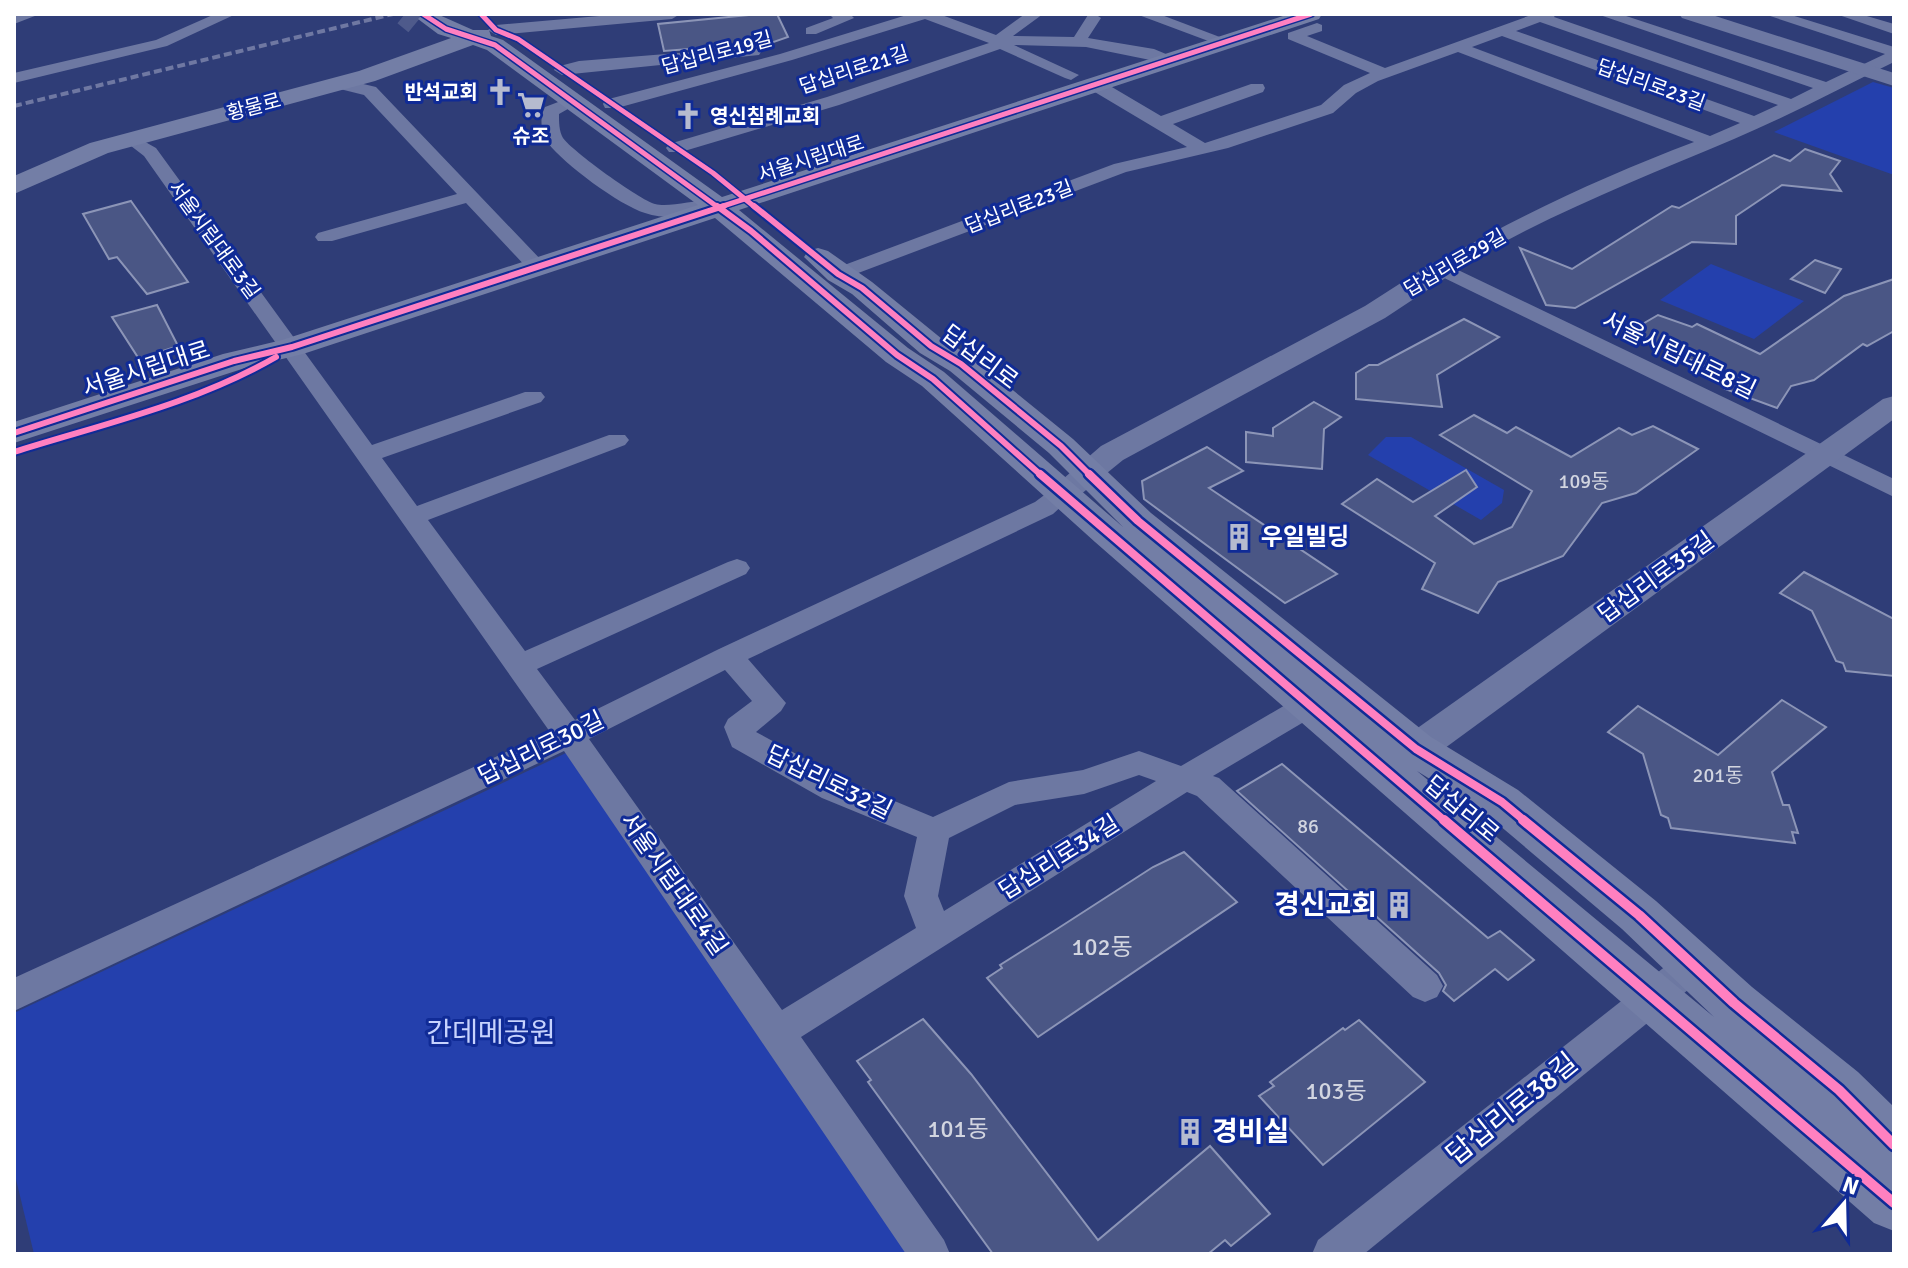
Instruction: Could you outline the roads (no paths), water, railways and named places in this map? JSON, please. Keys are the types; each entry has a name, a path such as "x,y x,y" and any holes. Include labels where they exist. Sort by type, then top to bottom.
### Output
{"main road":[{"name":"서울시립대로","path":"14,433 537,267 1082,80 1170,59 1302,17"},
{"name":"답십리로","path":"437,25 483,27 518,39 675,148 897,355 1076,482 1138,521 1416,749 1502,802 1639,915 1734,1003 1839,1090 1894,1145"},
{"path":"398,65 437,25"},
{"name":"답십리로","path":"483,27 495,45 520,63 862,288 931,346 961,364 1076,482 1309,705 1894,1203"},
{"name":"황물로","path":"21,178 99,148 342,84 398,65 483,27"},
{"path":"398,65 482,57 520,63"},
{"name":"서울시립대로","path":"14,452 244,378 292,347"}],"street":[{"path":"14,19 32,14"},
{"path":"483,27 672,14"},
{"path":"562,70 579,66 750,53 846,18 837,14"},
{"path":"926,14 1001,42 1009,49 1082,80 1162,122 1202,148"},
{"name":"답십리로19길","path":"611,104 786,57 926,14"},
{"name":"답십리로21길","path":"675,148 845,97 991,48 1035,14"},
{"path":"1144,14 1225,42"},
{"path":"1605,14 1828,88"},
{"path":"1689,14 1894,80"},
{"path":"1772,14 1894,54"},
{"path":"1844,14 1894,29"},
{"path":"14,78 167,41 224,15"},
{"name":"답십리로23길","path":"838,274 1120,168 1202,148 1327,109 1350,89 1544,15 1793,105"},
{"name":"서울시립대로","path":"1302,17 1317,28 1293,36 1386,74"},
{"path":"1077,44 1093,18"},
{"name":"답십리로23길","path":"1502,31 1756,123"},
{"name":"서울시립대로","path":"1001,42 1018,38 1152,53 1170,59"},
{"name":"답십리로23길","path":"1458,47 1707,141"},
{"name":"답십리로29길","path":"1076,482 1112,453 1375,312 1497,236 1707,141 1756,123 1894,54"},
{"path":"14,61 34,74"},
{"path":"342,84 370,91 537,267"},
{"path":"1162,122 1257,88"},
{"name":"서울시립대로","path":"574,101 551,111 550,121 556,141 628,196 652,210 732,202"},
{"name":"서울시립대로3길","path":"131,139 150,152 292,347"},
{"path":"325,237 469,196"},
{"name":"서울시립대로8길","path":"1441,269 1894,489"},
{"name":"서울시립대로4길","path":"292,347 304,370 414,516 571,735 930,1254"},
{"path":"368,455 533,397"},
{"name":"답십리로35길","path":"1416,749 1894,405"},
{"path":"414,516 617,440"},
{"name":"답십리로30길","path":"14,995 571,735 729,656 1044,508 1076,482"},
{"path":"520,665 737,568"},
{"name":"답십리로32길","path":"729,656 771,703 739,727 743,739 833,789 934,831"},
{"name":"답십리로34길","path":"777,1033 1182,780 1309,705"},
{"name":"답십리로34길","path":"934,831 1009,794 1084,782 1139,763 1182,780"},
{"path":"1182,780 1208,787 1425,986"},
{"path":"934,831 921,896 935,933"},
{"name":"답십리로38길","path":"1332,1254 1693,965"}],"tunnel":[{"path":"405,14 416,23"}],"railway":[{"path":"14,106 393,14"}],"place":[{"name":"반석교회","path":"500,92"},
{"name":"슈조","path":"531,105"},
{"name":"영신침례교회","path":"688,116"},
{"name":"우일빌딩","path":"1239,537"},
{"name":"경신교회","path":"1399,905"},
{"name":"경비실","path":"1190,1132"}],"park label":[{"name":"간데메공원","path":"491,1033"}]}
